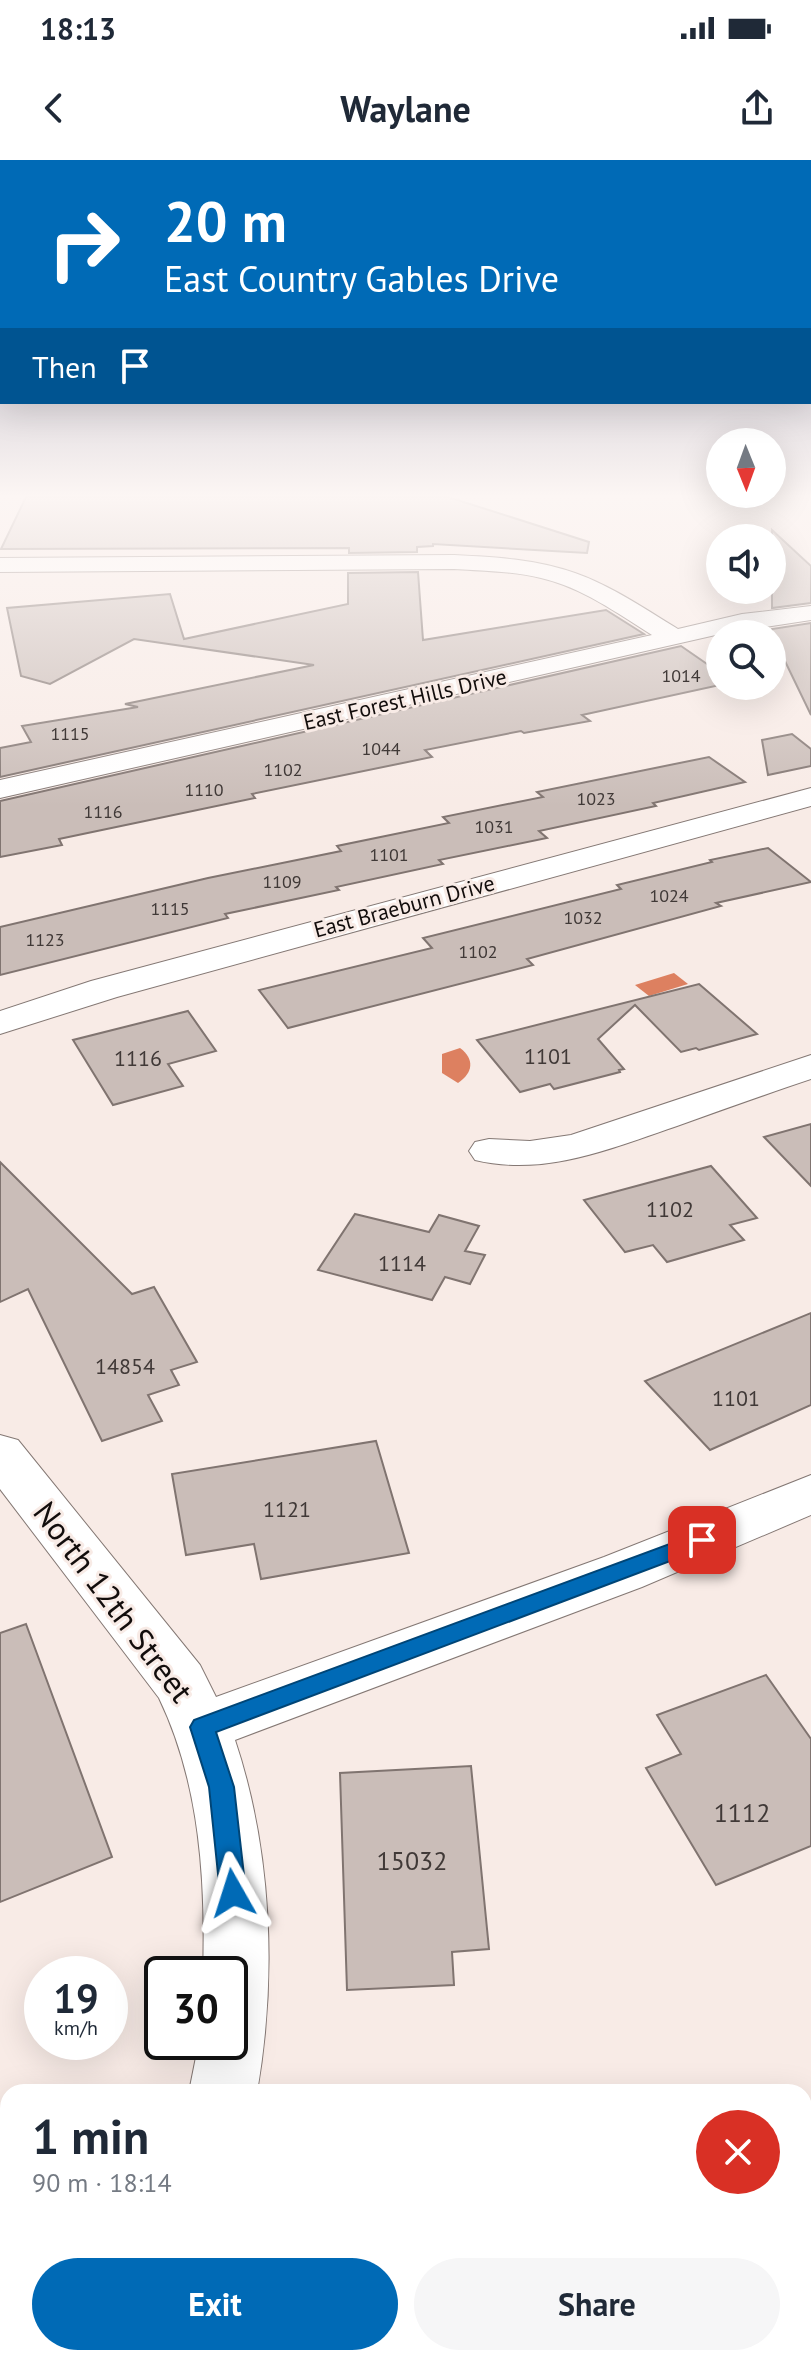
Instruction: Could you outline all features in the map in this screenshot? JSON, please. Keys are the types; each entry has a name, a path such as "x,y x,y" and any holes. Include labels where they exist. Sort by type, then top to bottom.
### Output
{"street":[{"path":"610,600 675,638"},
{"name":"East Forest Hills Drive","path":"0,789 742,622 811,613"},
{"name":"East Braeburn Drive","path":"0,1023 38,1008 265,944 811,797"},
{"path":"489,1151 530,1153 577,1147 811,1066"},
{"name":"North 12th Street","path":"0,1453 180,1682 202,1727 221,1787 236,1919 234,2033 224,2084"},
{"path":"202,1727 623,1572 811,1494"}],"shaded area":[{"path":"674,973 688,984 649,996 635,985"},
{"path":"460,1048 468,1057 470,1066 467,1075 458,1083 442,1073 442,1054"}],"building":[{"path":"101,600 172,600 184,639 348,604 348,600 420,600 423,640 606,610 644,634 0,777 0,748 31,742 22,726 138,707 125,704 314,665 134,639 50,684 21,676 7,608"},
{"path":"786,600 811,600 811,603 772,608 772,604 786,604"},
{"path":"811,623 811,715 786,663 786,627"},
{"path":"681,646 706,663 706,688 582,715 590,721 425,750 432,757 252,794 255,798 59,839 62,845 0,857 0,801"},
{"path":"792,734 811,749 811,766 768,775 762,740"},
{"path":"709,757 745,782 653,803 656,806 539,831 547,838 439,860 443,864 225,914 228,918 0,975 0,927 208,878 341,851 337,846 449,823 443,817 543,797 537,792"},
{"path":"768,848 811,882 716,903 721,906 527,959 533,965 288,1028 259,990 432,948 423,938 621,889 617,885 712,862 710,860"},
{"path":"699,984 757,1034 681,1052 635,1005 598,1039 624,1069 554,1089 550,1084 520,1092 477,1040"},
{"path":"188,1011 216,1051 168,1064 183,1086 113,1105 73,1040"},
{"path":"811,1124 811,1186 764,1137"},
{"path":"0,1162 132,1294 154,1287 197,1362 171,1370 179,1385 148,1395 162,1421 102,1441 28,1289 0,1302"},
{"path":"711,1166 757,1218 730,1225 744,1240 667,1262 653,1245 625,1252 584,1200"},
{"path":"355,1214 429,1232 439,1215 479,1226 465,1251 485,1255 470,1284 445,1277 432,1300 318,1270"},
{"path":"811,1313 811,1405 710,1450 645,1381"},
{"path":"376,1441 409,1553 261,1579 254,1544 186,1555 172,1474"},
{"path":"26,1624 112,1857 0,1902 0,1633"},
{"path":"766,1675 811,1739 811,1846 716,1885 646,1768 681,1754 657,1715"},
{"path":"471,1766 489,1949 452,1952 454,1985 347,1990 340,1773"}],"route":[{"path":"233,1893 221,1787 202,1727 702,1540"}]}
